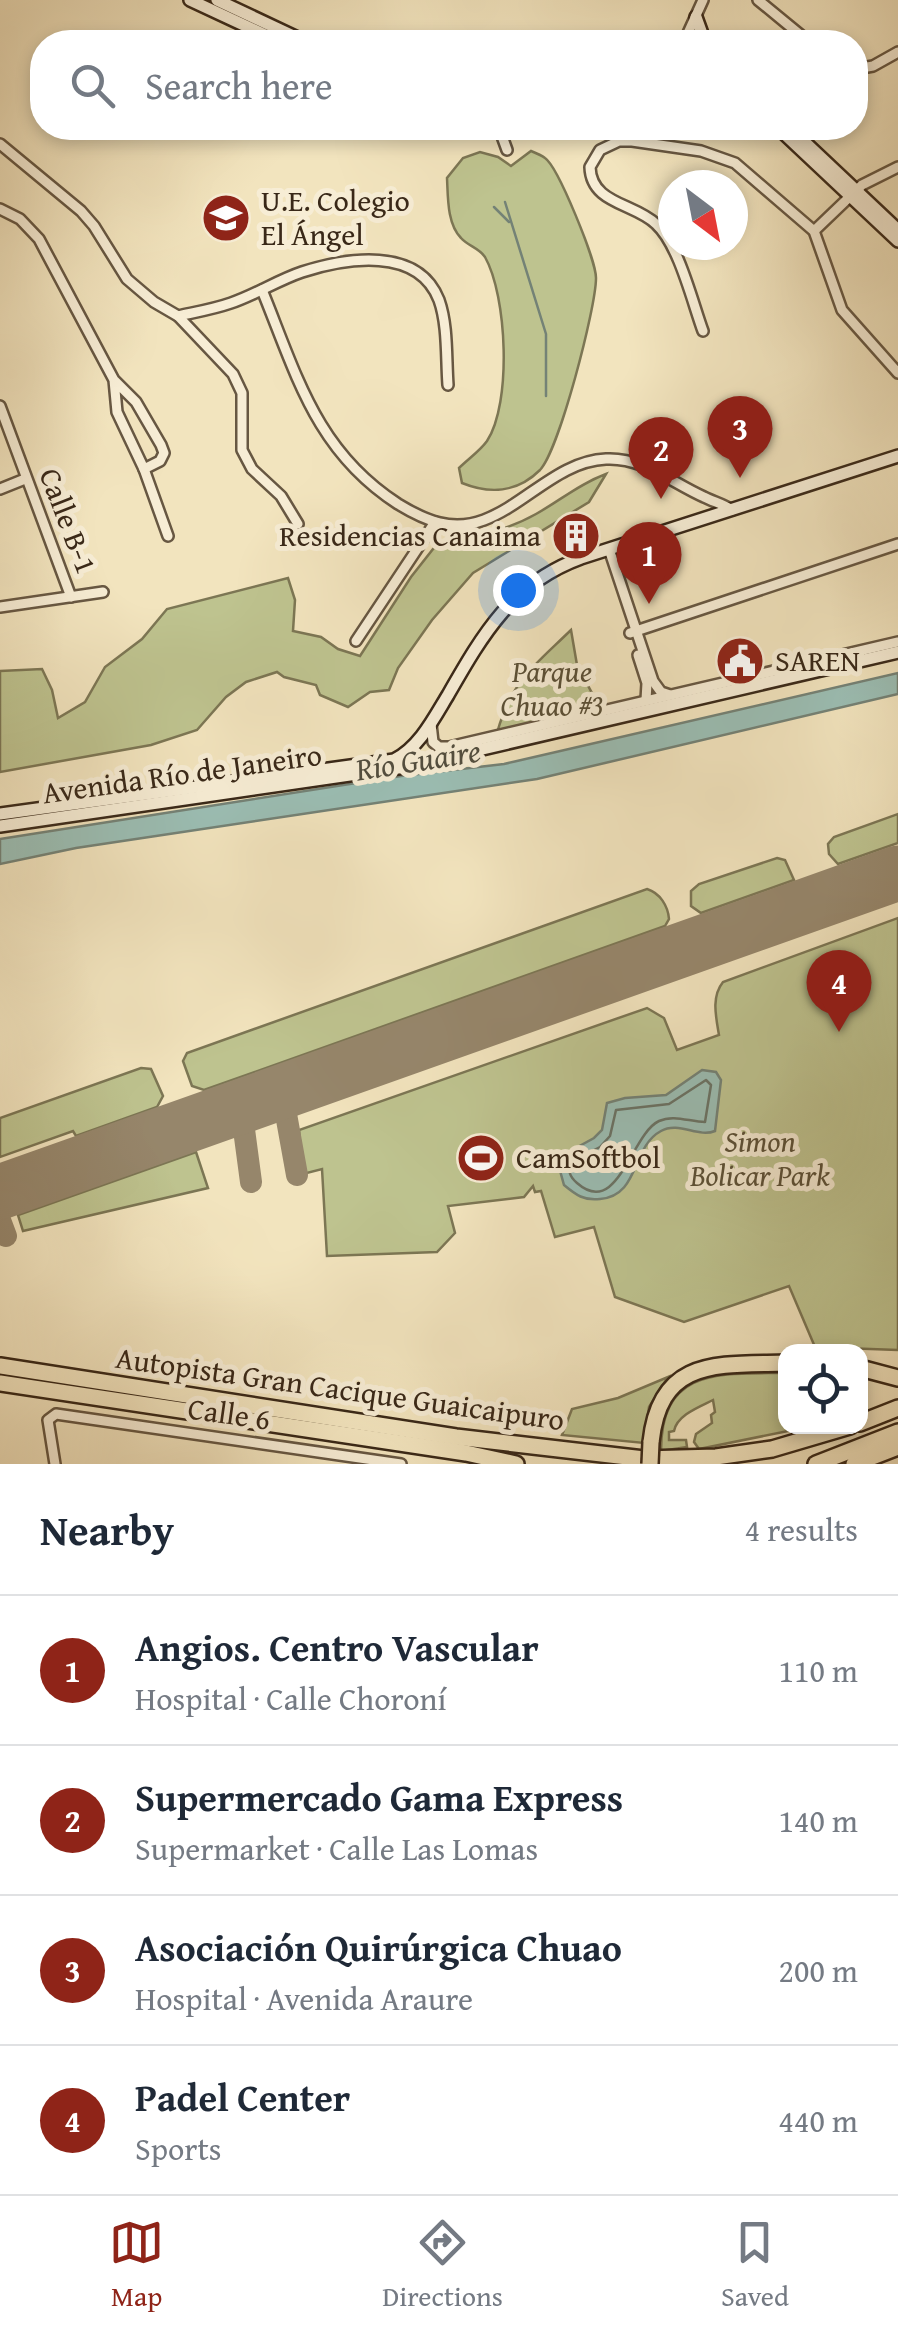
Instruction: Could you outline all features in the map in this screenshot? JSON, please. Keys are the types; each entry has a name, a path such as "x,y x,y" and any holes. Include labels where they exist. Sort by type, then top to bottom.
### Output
{"highway":[{"path":"653,1464 653,1423 661,1400 674,1384 689,1373 710,1366 778,1365"},
{"name":"Autopista Gran Cacique Guaicaipuro","path":"0,1366 456,1437 644,1458 716,1456 772,1449 823,1434"},
{"path":"868,1370 898,1378"},
{"name":"Autopista Gran Cacique Guaicaipuro","path":"0,1383 466,1453 516,1464"},
{"path":"868,1420 898,1408"},
{"path":"816,1464 898,1432"},
{"path":"716,1456 789,1434"},
{"path":"854,1464 898,1448"}],"street":[{"path":"190,0 254,30"},
{"path":"216,0 280,30"},
{"path":"691,30 703,0"},
{"path":"758,0 794,30"},
{"path":"696,17 701,30"},
{"path":"868,67 898,52"},
{"path":"504,140 508,150"},
{"path":"792,140 898,230"},
{"path":"801,140 898,241"},
{"path":"703,331 666,234 646,216 608,199 593,184 590,167 600,150 632,141 719,156 753,175 814,231 842,310 898,372"},
{"path":"0,144 81,211 139,292 178,316 240,383 242,450 252,469 281,496 298,524"},
{"path":"814,231 854,193 898,167"},
{"path":"0,209 20,219 38,239 114,380 136,402 163,449 160,461 144,469"},
{"path":"178,316 210,310 300,273 330,265 358,261 409,266 423,275 438,298 448,385"},
{"path":"262,290 320,427 338,454 363,478 420,518 455,526 480,522 570,469 609,458 650,469 732,510"},
{"path":"114,380 117,412 144,469 168,536"},
{"name":"Calle B-1","path":"0,406 71,597"},
{"name":"Avenida Río de Janeiro","path":"0,814 394,760 408,751 431,724 499,613 550,572 606,550 898,456"},
{"path":"0,488 25,479"},
{"path":"700,520 706,507 703,497"},
{"path":"356,641 435,522"},
{"path":"633,632 898,544"},
{"path":"606,550 647,683 646,700"},
{"path":"0,606 103,592"},
{"path":"633,632 653,681 670,695"},
{"path":"431,724 433,742 444,748 883,646 898,646"},
{"name":"Avenida Río de Janeiro","path":"0,826 405,767 898,646"},
{"path":"548,734 596,714"},
{"name":"Calle 6","path":"55,1464 50,1416 401,1464"}],"green space":[{"path":"531,151 551,165 567,195 594,268 594,294 575,378 548,457 540,470 522,483 482,489 462,483 459,468 484,445 495,424 503,376 502,322 485,257 461,238 453,225 447,178 463,158 480,152 511,166"},
{"path":"606,474 589,502 473,573 432,620 398,668 389,690 370,692 348,707 320,695 316,685 277,672 246,682 226,697 197,730 151,745 0,772 0,671 42,669 58,718 85,702 105,667 142,639 167,609 288,578 295,600 293,631 321,637 338,649 360,656 437,544 513,525"},
{"name":"Parque Chuao #3","path":"571,630 577,665 601,710 497,733 517,687"},
{"path":"898,814 898,843 838,864 829,854 828,844 834,837"},
{"path":"777,858 785,860 794,880 701,913 691,906 691,891 699,884"},
{"path":"647,889 665,905 669,919 665,926 204,1090 192,1086 183,1061 187,1053"},
{"name":"Simon Bolicar Park","path":"898,918 898,1350 868,1349 868,1344 814,1344 789,1286 684,1322 615,1297 594,1227 555,1237 541,1191 535,1192 533,1186 524,1197 448,1206 455,1233 437,1252 327,1256 322,1169 303,1174 299,1130 647,1008 664,1018 677,1050 719,1035 716,1001 723,982"},
{"path":"141,1068 151,1069 163,1096 157,1107 76,1136 73,1131 0,1157 0,1118"},
{"path":"196,1152 208,1188 23,1231 18,1215"},
{"path":"778,1373 778,1433 699,1449 694,1442 696,1434 712,1423 713,1400 684,1416 669,1432 669,1440 686,1440 687,1447 661,1451 671,1403 683,1389 699,1380"},
{"path":"668,1377 649,1407 644,1443 562,1435 572,1409 618,1398"}],"water":[{"name":"Río Guaire","path":"898,673 898,694 537,779 76,848 0,864 0,839 401,776 504,764"},
{"path":"702,1070 716,1072 721,1080 715,1131 661,1131 651,1138 629,1180 613,1196 585,1198 564,1185 559,1167 563,1155 602,1130 607,1103 666,1095"}],"waterway":[{"path":"505,202 546,334 546,396"},
{"path":"494,207 509,222"}],"taxiway":[{"path":"282,1092 297,1175"},
{"path":"241,1107 251,1182"},
{"path":"0,1220 6,1236"}],"runway":[{"path":"0,1192 898,873"}],"place":[{"name":"U.E. Colegio El Ángel","path":"226,218"},
{"name":"Asociación Quirúrgica Chuao","path":"740,478"},
{"name":"Supermercado Gama Express","path":"661,499"},
{"name":"Residencias Canaima","path":"576,536"},
{"name":"Angios. Centro Vascular","path":"649,604"},
{"name":"SAREN","path":"740,661"},
{"name":"Padel Center","path":"839,1032"},
{"name":"CamSoftbol","path":"481,1158"}]}
